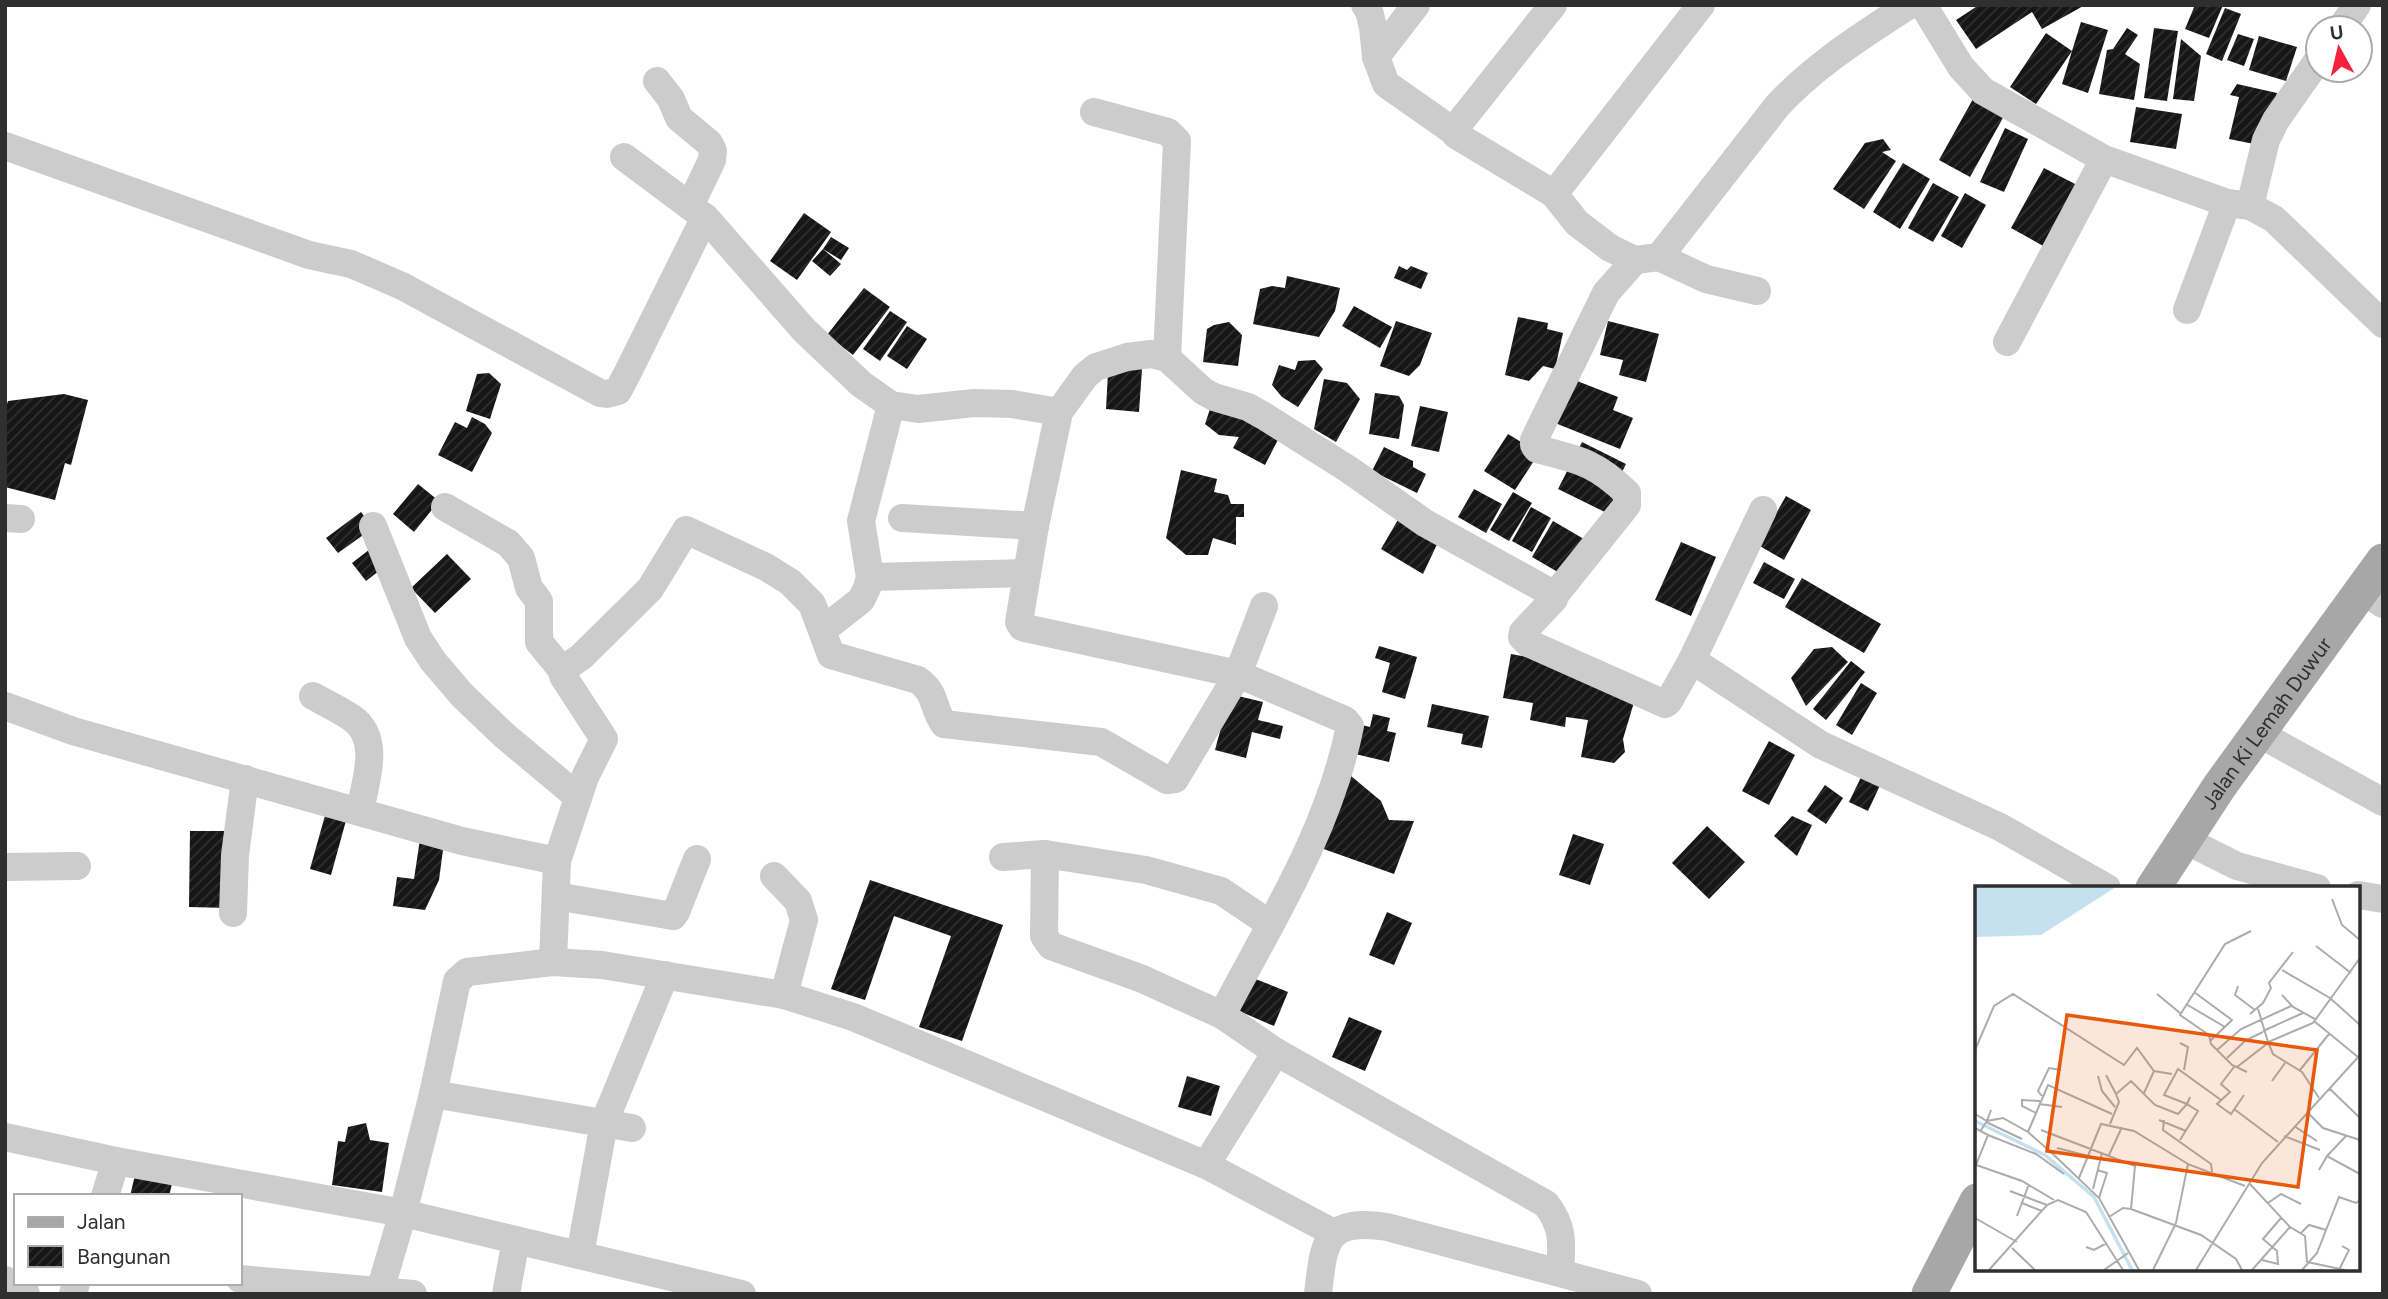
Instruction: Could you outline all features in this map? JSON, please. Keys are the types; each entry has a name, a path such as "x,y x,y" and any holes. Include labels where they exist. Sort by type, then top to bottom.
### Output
{"main road":[{"name":"Jalan Ki Lemah Duwur","path":"2154,886 2258,733 2372,597 2383,561"},
{"path":"1929,1294 1975,1204"}],"street":[{"path":"1365,5 1373,27 1376,57 1386,83 1455,135 1554,194 1577,223 1610,248 1630,272 1706,279 1757,291"},
{"path":"1376,57 1416,5"},
{"path":"1453,131 1553,5"},
{"path":"1554,194 1701,5"},
{"path":"1763,510 1692,660 1665,704 1528,643 1522,637 1523,632 1554,599 1555,594 1627,505 1627,493 1607,474 1592,465 1534,446 1537,430 1630,272 1797,85 1829,58 1909,5"},
{"path":"1923,5 1961,67 1983,91 2104,159 2274,219 2383,324"},
{"path":"5,146 309,255 351,264 402,286 600,393 607,394 618,391 623,382 697,212 712,160 713,151 709,143 679,118 671,99 657,80"},
{"path":"2187,310 2239,205 2276,120 2304,80"},
{"path":"1094,112 1168,132 1177,141 1167,358"},
{"path":"624,157 697,212 804,330 861,384 891,405 918,409 974,402 1012,404 1059,412"},
{"path":"2007,342 2104,159"},
{"path":"1222,1015 1292,886 1320,826 1343,761 1350,726 1345,720 1238,674 1022,627 1019,619 1034,526 1059,412 1085,376 1108,362 1151,354 1167,358 1203,391 1248,407 1264,416 1348,469 1425,523 1555,594"},
{"path":"823,630 861,600 870,577 861,521 891,405"},
{"path":"445,506 508,543 521,558 529,587 539,601 539,642 562,670 563,676 604,739 581,789 557,861 553,962"},
{"path":"902,518 1034,526"},
{"path":"373,526 418,638 433,662 479,712 581,789"},
{"path":"562,670 581,657 650,589 686,530 766,567 790,583 812,604 831,655 918,680 932,694 944,724 1101,742 1171,781 1175,779 1238,674 1264,606"},
{"path":"870,577 1027,573"},
{"path":"1692,660 1821,745 2000,827 2103,886"},
{"path":"313,696 354,720 369,742 360,811"},
{"path":"5,706 73,731 462,841 557,861"},
{"path":"2258,733 2383,802"},
{"path":"233,913 235,855 244,779"},
{"path":"2185,841 2238,866 2310,886"},
{"path":"1003,857 1045,854 1146,870 1221,891 1270,924"},
{"path":"1045,854 1044,936 1051,946 1140,978 1222,1015 1276,1052 1546,1204 1559,1225 1562,1245 1560,1272"},
{"path":"556,896 673,916 697,859"},
{"path":"5,867 77,866"},
{"path":"774,876 798,901 804,920 784,995"},
{"path":"2360,895 2383,900"},
{"path":"379,1292 403,1213 433,1094 454,987 462,975 476,970 553,962 602,965 784,995 853,1017 1206,1165 1334,1233"},
{"path":"580,1255 604,1123 665,975"},
{"path":"1206,1165 1276,1052"},
{"path":"433,1094 632,1128"},
{"path":"5,1137 116,1161 403,1213 742,1294"},
{"path":"106,1194 116,1161"},
{"path":"1318,1294 1326,1243 1334,1233 1368,1224 1638,1294"},
{"path":"506,1294 516,1240"},
{"path":"5,1280 26,1294"},
{"path":"248,1285 413,1294"}],"building":[{"path":"1979,5 2085,5 2042,29 2032,12 1976,49 1956,20"},
{"path":"2195,5 2223,5 2209,38 2185,29"},
{"path":"2225,8 2241,14 2222,61 2206,54"},
{"path":"2081,22 2108,30 2088,93 2062,84"},
{"path":"2127,28 2138,35 2125,54 2140,64 2134,100 2099,94 2107,50 2113,49"},
{"path":"2154,28 2178,31 2167,101 2144,98"},
{"path":"2046,33 2072,51 2036,104 2010,87"},
{"path":"2238,34 2254,39 2244,66 2227,60"},
{"path":"2259,36 2297,47 2286,81 2249,70"},
{"path":"2181,39 2201,56 2194,101 2173,99"},
{"path":"2237,84 2277,93 2264,146 2229,139 2239,97 2230,95"},
{"path":"1973,99 2004,116 1970,177 1939,160"},
{"path":"2136,107 2182,114 2176,149 2130,142"},
{"path":"2005,128 2028,139 2004,192 1980,182"},
{"path":"1883,139 1891,150 1882,152 1896,161 1864,209 1833,189 1865,143"},
{"path":"1903,163 1930,179 1900,229 1873,212"},
{"path":"2044,168 2079,186 2045,247 2011,228"},
{"path":"1933,183 1959,197 1933,242 1908,228"},
{"path":"1965,193 1986,205 1962,248 1941,236"},
{"path":"804,213 831,232 797,280 770,261"},
{"path":"831,237 849,248 841,260 823,249"},
{"path":"823,249 841,264 830,276 812,261"},
{"path":"1399,266 1407,270 1411,266 1428,273 1421,289 1394,278"},
{"path":"1287,276 1340,288 1335,311 1319,337 1253,324 1260,289 1272,286 1285,288"},
{"path":"864,288 890,307 853,355 827,335"},
{"path":"1354,306 1392,327 1380,348 1342,326"},
{"path":"890,311 907,322 880,361 863,349"},
{"path":"1518,317 1548,323 1547,329 1563,333 1555,369 1543,366 1529,381 1505,375"},
{"path":"1396,321 1432,333 1420,365 1409,376 1380,366"},
{"path":"1608,321 1659,334 1646,382 1619,375 1623,360 1600,355"},
{"path":"1229,322 1242,335 1238,366 1203,362 1207,329"},
{"path":"907,326 927,339 907,369 887,356"},
{"path":"1315,360 1323,369 1298,407 1282,397 1272,385 1279,365 1295,370 1298,361"},
{"path":"1123,364 1142,369 1139,412 1106,409 1108,372"},
{"path":"489,373 501,384 490,419 466,411 477,374"},
{"path":"1324,379 1347,383 1360,399 1336,442 1314,429"},
{"path":"1572,379 1618,397 1613,410 1633,418 1620,449 1555,423"},
{"path":"1375,393 1399,396 1404,405 1399,439 1369,434"},
{"path":"64,394 88,400 71,465 65,463 55,500 5,487 5,409 8,401"},
{"path":"1212,403 1283,430 1265,465 1233,448 1239,437 1219,435 1205,424"},
{"path":"1420,406 1448,412 1439,452 1411,446"},
{"path":"472,417 485,424 492,433 472,472 438,455 455,422 467,428"},
{"path":"1508,434 1539,453 1515,490 1484,471"},
{"path":"1582,442 1626,464 1620,476 1617,518 1558,489"},
{"path":"1384,447 1413,461 1413,467 1426,474 1417,493 1372,471"},
{"path":"1181,470 1217,479 1214,492 1228,495 1231,504 1244,504 1244,517 1236,517 1236,545 1213,538 1208,555 1186,555 1166,538"},
{"path":"418,484 439,501 414,532 393,514"},
{"path":"1474,489 1502,504 1486,533 1458,517"},
{"path":"1513,492 1532,503 1509,541 1490,530"},
{"path":"1786,496 1811,510 1784,560 1758,545"},
{"path":"1531,507 1551,518 1532,552 1512,541"},
{"path":"361,512 373,528 338,553 326,538"},
{"path":"1399,518 1440,538 1423,574 1381,549"},
{"path":"1553,521 1589,542 1568,578 1532,557"},
{"path":"1681,542 1716,557 1691,616 1655,600"},
{"path":"374,546 388,564 366,581 352,563"},
{"path":"447,554 471,579 435,613 411,588"},
{"path":"1764,562 1795,579 1784,599 1753,583"},
{"path":"1802,578 1881,624 1864,653 1785,607"},
{"path":"1379,646 1417,657 1405,699 1382,692 1390,663 1375,658"},
{"path":"1832,647 1848,662 1806,706 1791,678 1814,649"},
{"path":"1511,654 1550,661 1635,699 1623,739 1625,752 1614,763 1581,757 1588,720 1566,717 1565,727 1530,720 1533,703 1503,698"},
{"path":"1851,661 1865,672 1826,720 1813,709"},
{"path":"1861,683 1877,693 1852,735 1836,725"},
{"path":"1230,694 1263,702 1258,720 1283,726 1280,739 1252,732 1246,758 1215,750"},
{"path":"1432,704 1489,716 1482,748 1461,744 1463,734 1427,727"},
{"path":"1373,714 1390,718 1387,731 1396,733 1389,762 1351,753 1358,724 1370,727"},
{"path":"1769,741 1795,755 1769,805 1742,791"},
{"path":"1345,771 1381,801 1389,820 1414,821 1394,874 1318,847"},
{"path":"1864,771 1883,779 1868,811 1849,802"},
{"path":"1825,785 1843,798 1826,824 1807,811"},
{"path":"326,812 347,817 331,875 310,869"},
{"path":"1792,816 1812,825 1797,856 1774,836"},
{"path":"1707,826 1745,862 1709,899 1672,863"},
{"path":"190,831 230,831 229,908 189,907"},
{"path":"1573,834 1604,844 1590,885 1559,875"},
{"path":"420,839 444,842 439,880 425,910 393,906 397,877 414,879"},
{"path":"870,880 1003,925 962,1041 919,1027 951,936 894,916 865,1000 831,989"},
{"path":"1387,912 1412,923 1394,965 1369,955"},
{"path":"1253,978 1288,992 1274,1026 1239,1011"},
{"path":"1349,1017 1382,1031 1365,1071 1332,1057"},
{"path":"1187,1076 1220,1086 1211,1116 1178,1107"},
{"path":"366,1123 370,1140 389,1143 382,1192 332,1185 338,1141 345,1142 348,1127"},
{"path":"136,1171 173,1180 170,1194 130,1194"}]}
